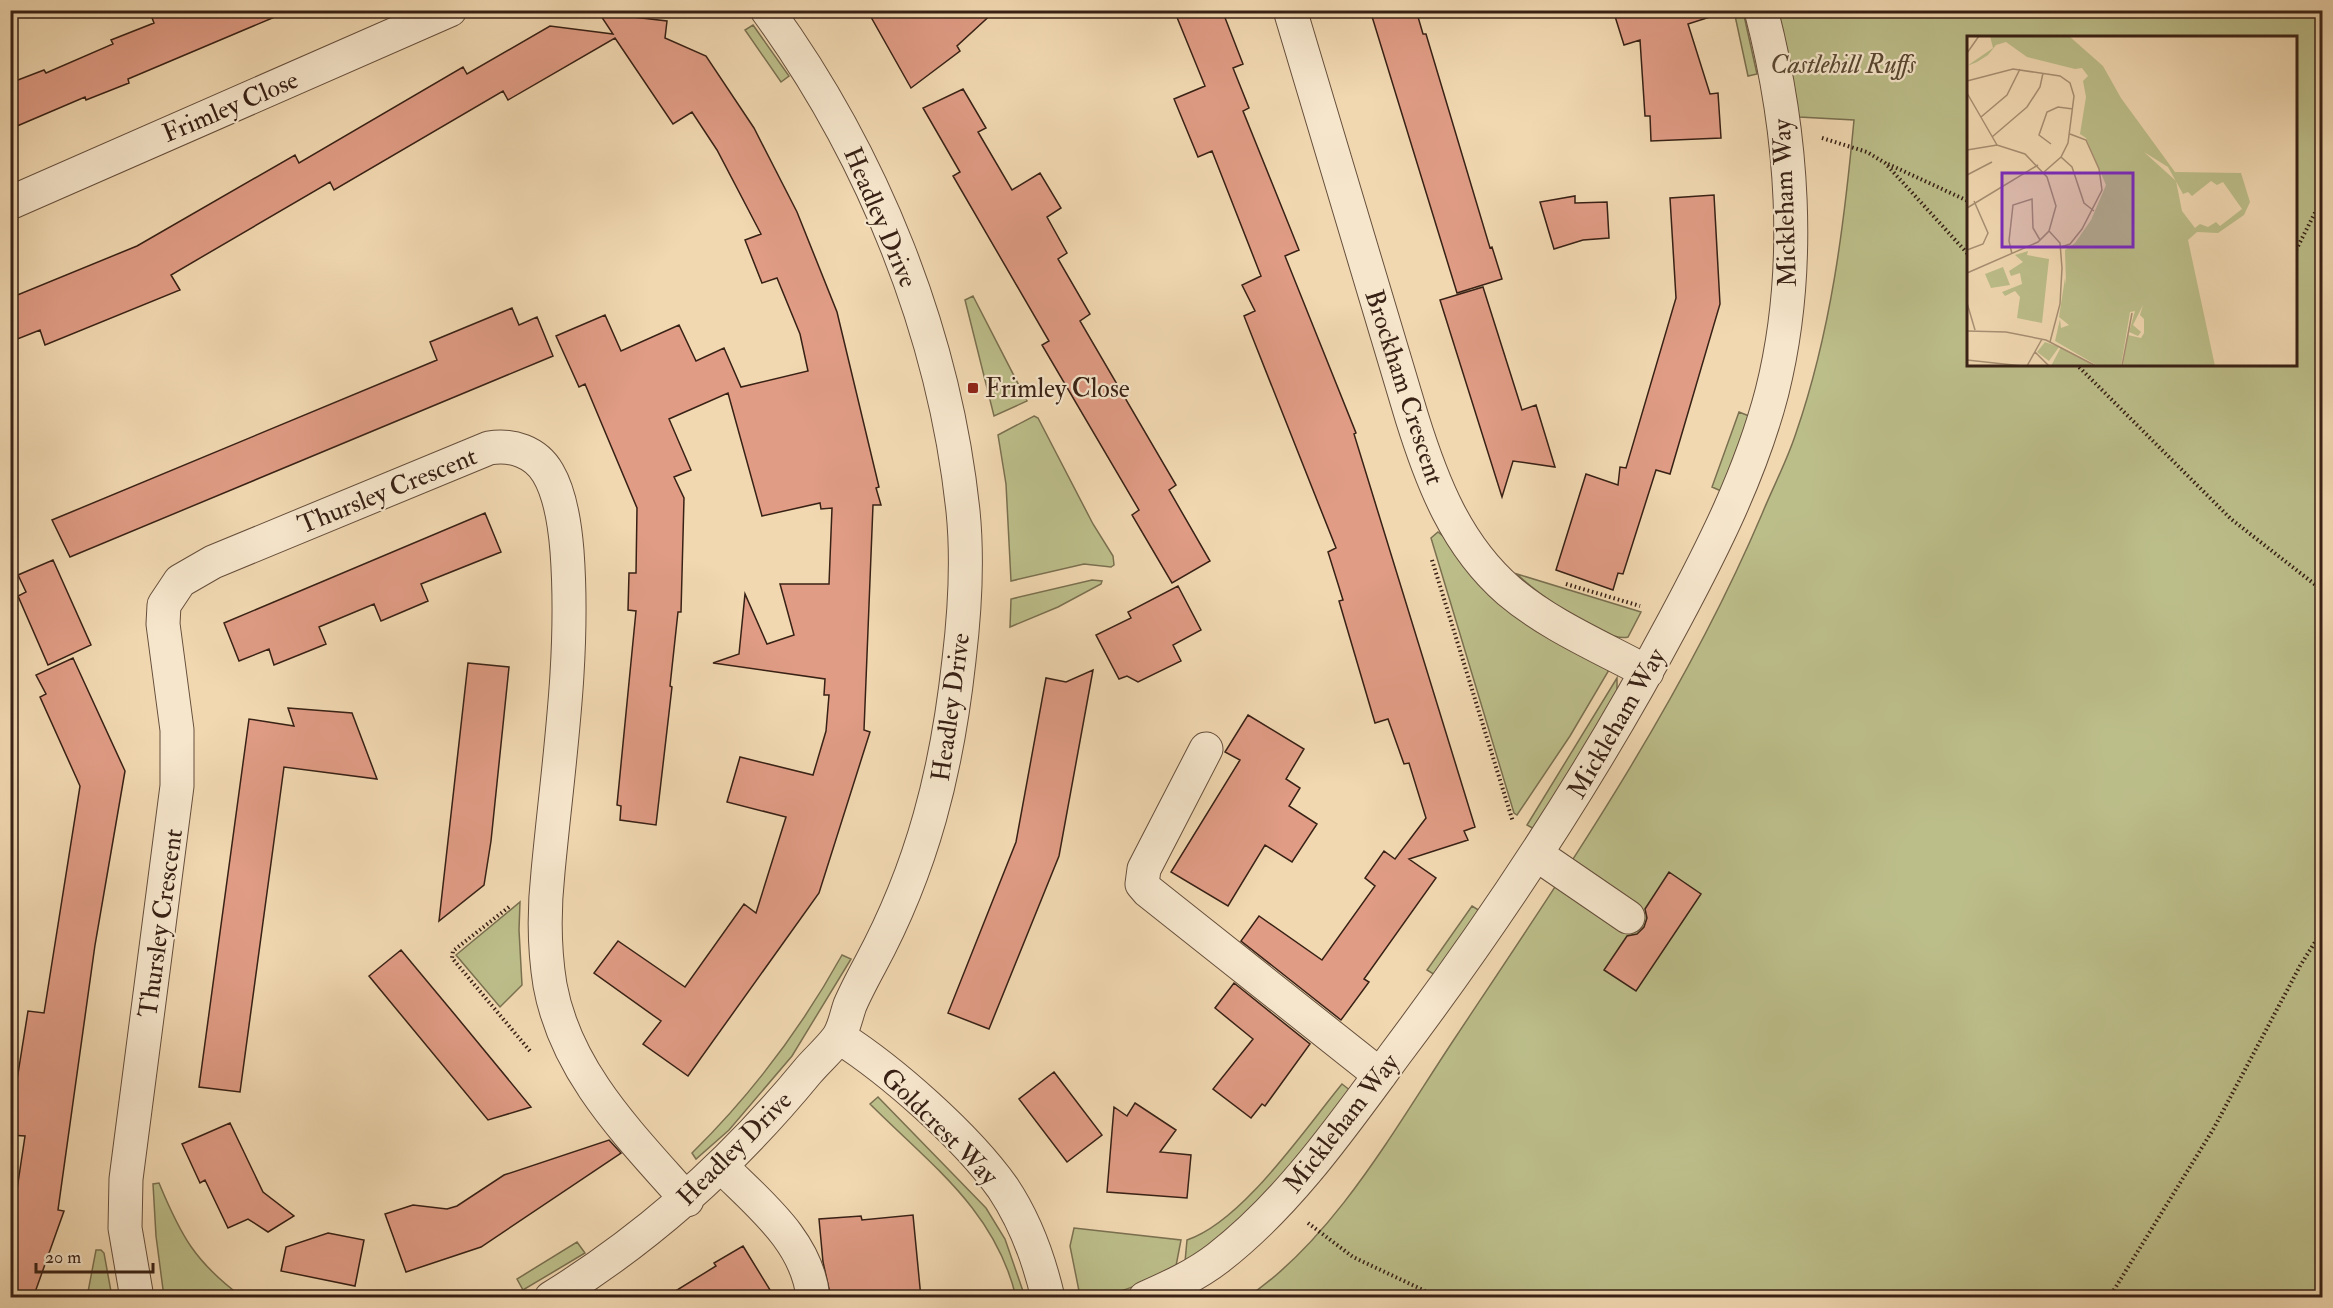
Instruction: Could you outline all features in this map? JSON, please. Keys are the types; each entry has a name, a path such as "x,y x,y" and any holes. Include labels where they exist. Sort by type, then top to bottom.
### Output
{"street":[{"name":"Frimley Close","path":"10,203 450,10"},
{"name":"Headley Drive","path":"551,1298 611,1258 687,1200 774,1112 839,1037 857,990 910,882 936,800 956,692 966,579 963,511 942,392 916,300 890,231 834,110 767,10"},
{"name":"Brockham Crescent","path":"1290,10 1414,426 1434,483 1449,513 1474,553 1509,591 1556,623 1647,672"},
{"name":"Mickleham Way","path":"1145,1298 1175,1284 1215,1260 1280,1200 1380,1075 1462,962 1588,774 1647,672 1733,504 1772,391 1784,326 1790,265 1789,185 1784,129 1761,10"},
{"name":"Thursley Crescent","path":"138,1298 126,1236 126,1179 177,786 177,730 163,614 168,597 180,581 213,562 473,453 501,446 514,448 534,457 548,474 556,491 566,545 570,594 570,640 547,889 546,942 550,984 563,1031 578,1063 625,1130 687,1200"},
{"path":"1206,749 1144,868 1142,884 1380,1075"},
{"path":"1536,854 1628,917"},
{"name":"Goldcrest Way","path":"839,1037 870,1057 913,1094 958,1137 997,1181 1027,1232 1048,1298"},
{"path":"722,1167 800,1253 810,1278 813,1298"}],"path":[{"path":"1784,129 1856,148 1967,201"},
{"path":"1885,163 1967,253"},
{"path":"2297,246 2322,199"},
{"path":"2078,366 2231,519 2322,590"},
{"path":"1449,513 1428,528 1425,537 1508,810 1536,854"},
{"path":"547,889 519,898 453,951 452,958 535,1056 543,1062 553,1064 578,1063"},
{"path":"2109,1298 2214,1128 2300,966 2322,931"},
{"path":"1280,1200 1338,1248 1440,1298"}],"green space":[{"path":"1734,11 1743,11 1757,74 1748,76"},
{"name":"Castlehill Ruffs","path":"1776,11 2322,11 2322,1297 1246,1298 1278,1273 1308,1244 1363,1177 1622,782 1697,650 1731,583 1784,464 1808,395 1827,318 1834,278 1846,199 1854,120 1799,117"},
{"path":"753,25 789,76 781,82 745,30"},
{"path":"973,296 1027,401 994,416 965,300"},
{"path":"1739,412 1749,416 1721,491 1712,487"},
{"path":"1034,416 1038,418 1093,524 1113,556 1114,565 1111,567 1084,564 1011,581 1006,484 998,435"},
{"path":"1438,532 1609,670 1570,736 1517,815 1514,813 1431,538"},
{"path":"1517,574 1641,612 1628,637 1618,637 1570,614"},
{"path":"1092,580 1102,581 1101,584 1058,607 1010,627 1011,599"},
{"path":"1617,678 1617,697 1534,829 1527,825"},
{"path":"520,902 522,985 500,1007 456,955"},
{"path":"1472,906 1480,911 1435,975 1427,970"},
{"path":"842,955 851,959 792,1056 729,1130 696,1159 692,1153 735,1108 774,1060 810,1009"},
{"path":"1342,1084 1351,1091 1271,1188 1229,1231 1185,1262 1187,1240 1208,1230 1250,1195 1291,1149"},
{"path":"878,1097 986,1208 1005,1239 1025,1297 1016,1297 1006,1266 977,1214 937,1169 870,1104"},
{"path":"159,1183 191,1247 212,1272 242,1297 164,1297 156,1236 153,1184"},
{"path":"1074,1228 1181,1240 1176,1266 1128,1289 1088,1295 1079,1291 1070,1246"},
{"path":"577,1242 585,1253 523,1290 517,1279"},
{"path":"96,1250 104,1253 112,1297 87,1297"}],"building":[{"path":"149,10 289,11 128,79 129,83 86,100 85,97 10,129 10,83 44,70 46,73 113,44 111,40 154,23"},
{"path":"867,10 996,10 957,46 960,51 911,88"},
{"path":"1174,10 1222,10 1243,64 1233,68 1249,108 1243,111 1299,250 1285,256 1356,433 1354,434 1475,827 1464,831 1468,840 1409,859 1436,878 1364,979 1369,982 1341,1020 1241,941 1259,916 1322,960 1375,886 1365,878 1384,851 1395,859 1426,818 1409,763 1404,764 1388,719 1375,723 1339,601 1343,600 1328,552 1336,548 1244,316 1255,311 1242,285 1261,276 1212,151 1198,157 1174,99 1205,86"},
{"path":"1370,10 1416,10 1423,34 1426,34 1490,248 1492,247 1502,279 1457,293"},
{"path":"1613,10 1709,10 1710,17 1688,24 1710,94 1718,93 1721,138 1651,141 1650,116 1645,116 1640,40 1624,45"},
{"path":"599,13 667,21 665,38 706,56 754,128 797,212 837,312 879,487 876,488 881,505 873,505 864,730 870,732 819,893 688,1076 643,1044 661,1021 594,973 618,941 685,987 744,904 756,913 786,817 727,802 740,757 813,775 826,731 829,695 824,695 825,679 713,663 739,654 745,594 767,644 794,635 780,584 829,584 832,508 821,509 820,503 762,516 728,393 669,419 691,470 674,477 684,498 681,612 678,612 656,825 620,820 621,806 617,805 636,611 628,610 629,573 636,573 637,508 585,384 579,387 556,336 605,315 621,351 679,325 696,361 724,348 741,387 808,371 800,334 777,278 762,283 745,240 761,234 717,150 692,112 673,124 615,38 508,100 503,91 334,190 330,182 171,275 180,290 45,345 40,330 10,342 10,298 137,246 295,155 299,163 463,67 467,74 550,26 613,34"},
{"path":"963,89 986,128 978,132 1012,190 1040,173 1061,208 1047,217 1067,253 1058,259 1090,314 1080,321 1176,485 1169,490 1210,561 1172,583 1132,515 1139,510 1042,345 1049,341 953,176 960,172 923,108"},
{"path":"1714,195 1720,304 1670,474 1656,470 1623,574 1618,573 1613,590 1556,570 1586,474 1618,485 1620,467 1626,468 1676,298 1670,198"},
{"path":"1575,196 1575,203 1607,202 1609,238 1583,240 1554,249 1540,202"},
{"path":"1483,287 1522,410 1536,405 1555,467 1513,461 1502,497 1440,300"},
{"path":"512,308 519,325 537,317 553,356 70,557 52,520 437,360 430,342"},
{"path":"485,513 501,552 421,584 428,601 381,621 374,604 319,627 326,644 274,665 269,649 239,661 224,623"},
{"path":"53,560 91,645 48,665 18,596 26,592 18,575"},
{"path":"1178,586 1201,630 1173,645 1181,661 1138,682 1127,676 1119,679 1096,635 1131,618 1128,612"},
{"path":"73,658 125,771 95,945 58,1210 64,1211 33,1298 10,1298 10,1196 16,1196 25,1136 10,1135 10,1124 28,1011 44,1013 80,786 40,697 46,694 36,675"},
{"path":"468,663 509,667 491,841 484,885 439,921"},
{"path":"1093,670 1059,856 989,1029 948,1013 1016,842 1046,678 1066,682"},
{"path":"288,708 352,713 377,779 284,767 240,1092 199,1087 249,719 294,726"},
{"path":"1248,715 1304,749 1286,779 1300,788 1289,806 1317,824 1292,862 1265,845 1228,906 1171,872 1240,760 1225,752"},
{"path":"1669,872 1701,894 1636,991 1604,970 1627,936 1637,934 1644,927 1647,918 1645,909"},
{"path":"401,950 531,1107 488,1120 369,976"},
{"path":"1234,983 1310,1044 1265,1106 1262,1104 1251,1118 1213,1089 1253,1039 1215,1008"},
{"path":"1054,1072 1102,1135 1067,1162 1019,1099"},
{"path":"1135,1103 1176,1130 1160,1152 1191,1155 1187,1198 1107,1192 1114,1107 1127,1116"},
{"path":"230,1123 263,1192 294,1216 268,1232 248,1219 228,1228 205,1180 200,1183 182,1144"},
{"path":"609,1140 621,1153 481,1247 406,1272 385,1214 413,1205 447,1209 457,1206 504,1175"},
{"path":"913,1215 921,1298 831,1298 823,1262 819,1219 861,1216 862,1220"},
{"path":"328,1233 364,1240 355,1286 281,1271 286,1247"},
{"path":"743,1246 775,1298 664,1298 716,1266 714,1263"}],"place":[{"name":"Frimley Close","path":"973,388"}]}
